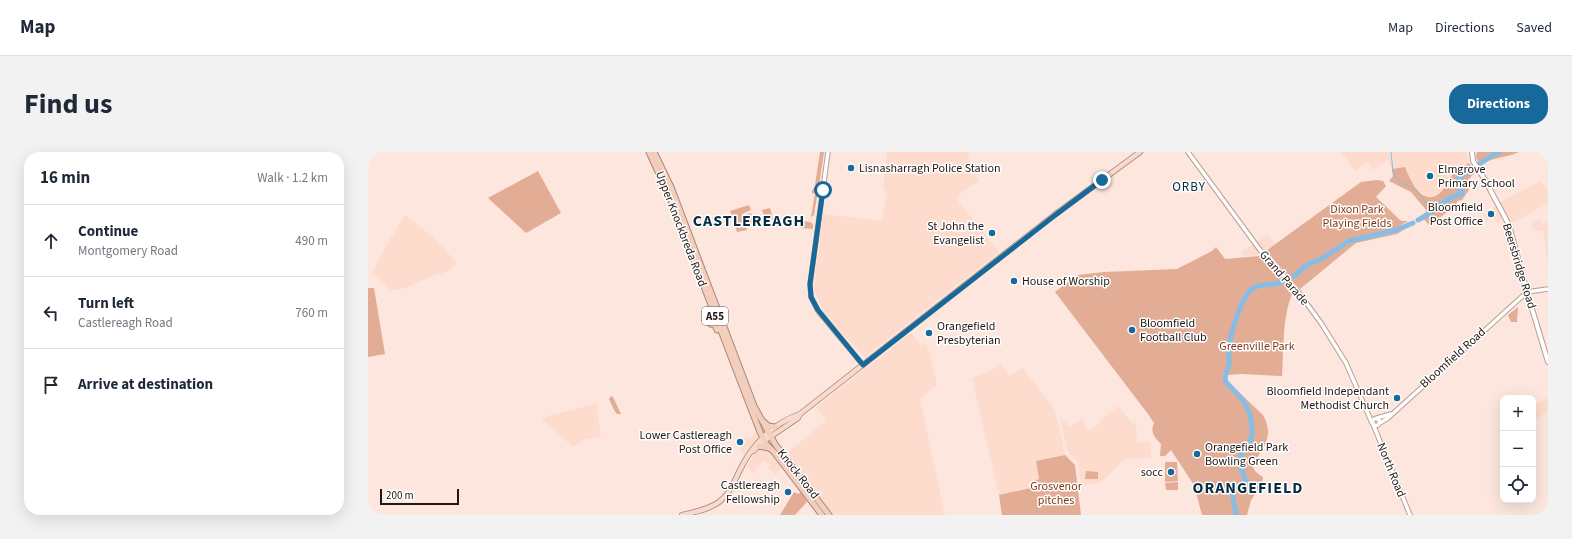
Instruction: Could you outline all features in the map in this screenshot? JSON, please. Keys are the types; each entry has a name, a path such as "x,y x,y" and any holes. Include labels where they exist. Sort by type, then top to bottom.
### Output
{"highway":[{"name":"Upper Knockbreda Road","path":"649,152 670,198 736,366 766,436"},
{"name":"Upper Knockbreda Road","path":"654,152 674,196 736,366 766,436"},
{"path":"674,196 678,199 689,229 692,232"},
{"path":"711,324 716,326 728,358 736,366 741,367 764,423 768,426 776,427"},
{"name":"Knock Road","path":"766,436 772,450 822,515"},
{"name":"Knock Road","path":"766,436 829,515"},
{"path":"758,446 772,450"},
{"path":"814,496 812,499 815,506"}],"main road":[{"path":"682,515 705,509 723,498 730,490 744,462 766,436 776,427 800,414 1054,216 1140,152"},
{"name":"Beersbridge Road","path":"1472,152 1472,157 1509,225 1529,300 1548,362"},
{"path":"753,451 766,436 794,421 800,414"}],"street":[{"path":"828,152 810,284 811,297 818,310 863,365"},
{"name":"Grand Parade","path":"1188,152 1260,250 1296,289 1322,323 1346,363 1376,432"},
{"path":"1527,292 1548,289"},
{"name":"Bloomfield Road","path":"1379,424 1388,418 1527,292"},
{"path":"1520,298 1529,300"},
{"name":"Grand Parade","path":"1368,412 1376,418"},
{"path":"1376,418 1379,420 1379,424 1373,423 1373,420 1376,418 1392,413"},
{"name":"North Road","path":"1379,424 1376,432 1409,514"}],"shaded area":[{"path":"887,152 969,152 968,157 979,181 958,195 958,201 999,252 865,357 837,329 824,312 815,293 814,285 823,214 882,221 887,191 883,190"},
{"path":"1341,152 1466,152 1469,163 1455,172 1442,191 1431,197 1426,196 1410,181 1405,167 1392,169 1388,160 1373,170 1368,162 1355,171"},
{"path":"1540,181 1548,191 1548,203 1511,224 1500,202"},
{"path":"1497,205 1505,217 1497,223 1493,216 1487,220 1484,215"},
{"path":"405,215 432,236 457,263 449,270 439,275 438,274 405,288 390,291 385,284 372,273 384,249"},
{"path":"1540,219 1542,224 1548,221 1548,266 1543,230 1534,231 1531,225"},
{"path":"1268,235 1275,244 1259,255 1244,256 1241,252"},
{"path":"911,333 921,345 924,343 928,347 937,385 920,399 945,515 833,515 787,453 826,421 816,407"},
{"path":"1000,364 1010,376 1022,367 1055,410 1065,455 1036,461 1039,479 1035,487 999,495 972,378 991,371"},
{"path":"1548,398 1548,411 1536,419 1536,404"},
{"path":"598,403 597,411 601,436 583,440 573,447 541,418"},
{"path":"1118,406 1132,423 1136,423 1137,442 1150,442 1151,458 1125,459 1102,481 1084,485 1081,484 1078,462 1067,450 1060,418 1062,418 1069,427 1083,418 1086,430 1089,430 1099,424 1102,419"},
{"path":"753,432 756,433 758,438 744,457 737,440 753,436"},
{"path":"762,448 769,451 782,468 776,475 768,468 770,465 764,460 753,474 747,466 757,451"}],"green space":[{"path":"820,152 824,152 819,186 815,185"},
{"path":"1477,152 1519,152 1494,159 1480,166 1476,157"},
{"path":"1469,163 1476,171 1468,180 1469,190 1462,200 1457,201 1456,206 1429,225 1421,216 1427,211 1411,192 1389,181 1393,176 1392,169 1405,167 1410,179 1418,191 1428,197 1434,196 1443,190 1456,171"},
{"path":"538,171 561,213 526,233 488,198"},
{"name":"Dixon Park Playing Fields","path":"1377,180 1383,181 1386,186 1376,197 1400,220 1408,221 1401,225 1402,227 1411,222 1413,224 1397,234 1356,243 1300,289 1266,251 1361,182"},
{"path":"815,188 815,190 818,190 814,215 811,217 815,193 812,194 812,190"},
{"path":"749,205 751,210 742,214 747,230 737,232 730,211"},
{"path":"770,208 773,219 766,221 762,210"},
{"path":"751,213 755,224 748,227 744,215"},
{"path":"803,221 813,224 813,229 800,228"},
{"name":"Greenville Park","path":"1216,247 1225,259 1260,256 1287,285 1286,287 1292,294 1286,314 1282,376 1241,374 1227,375 1226,378 1228,382 1263,415 1268,429 1267,440 1253,463 1254,469 1263,477 1262,485 1251,500 1247,515 1202,515 1194,485 1171,450 1165,456 1160,456 1161,444 1153,434 1152,429 1154,423 1055,292 1077,275 1104,272 1177,269 1212,251"},
{"path":"368,288 374,288 385,354 368,357"},
{"path":"1518,307 1517,322 1511,322 1508,315"},
{"path":"611,396 613,397 621,414 617,414 614,410 609,399"},
{"name":"Grosvenor pitches","path":"1065,455 1075,465 1081,515 1002,515 999,495 1035,487 1034,481 1039,479 1036,461"},
{"name":"socc","path":"1165,462 1177,462 1178,481 1165,482"},
{"path":"1086,471 1098,472 1098,479 1085,479"},
{"path":"1178,482 1178,490 1166,490 1165,483"},
{"path":"794,492 798,494 801,492 807,502 795,515 780,515"}],"waterway":[{"path":"1391,152 1395,177 1399,181 1417,191 1427,204 1435,204 1449,198"},
{"path":"1418,220 1445,201 1456,195 1462,194 1462,191 1456,186 1459,177 1496,153 1500,152"},
{"path":"1294,276 1307,265 1323,258 1349,241 1396,230 1413,223"},
{"path":"1236,515 1232,492 1245,482 1241,469 1240,458 1251,439 1252,430 1248,408 1225,380 1229,362 1230,343 1240,308 1248,293 1256,287 1276,284 1284,281"}],"place":[{"name":"Lisnasharragh Police Station","path":"851,168"},
{"name":"Elmgrove Primary School","path":"1430,176"},
{"name":"Bloomfield Post Office","path":"1491,214"},
{"name":"St John the Evangelist","path":"992,233"},
{"name":"House of Worship","path":"1014,281"},
{"name":"Bloomfield Football Club","path":"1132,330"},
{"name":"Orangefield Presbyterian","path":"929,333"},
{"name":"Bloomfield Independant Methodist Church","path":"1397,398"},
{"name":"Lower Castlereagh Post Office","path":"740,442"},
{"name":"Orangefield Park Bowling Green","path":"1197,454"},
{"name":"socc","path":"1171,472"},
{"name":"Castlereagh Fellowship","path":"788,492"}],"district":[{"name":"ORBY","path":"1189,187"},
{"name":"CASTLEREAGH","path":"749,221"},
{"name":"ORANGEFIELD","path":"1248,488"}],"route":[{"path":"823,190 810,284 811,297 813,304 863,365 1016,245 1102,180"}]}
